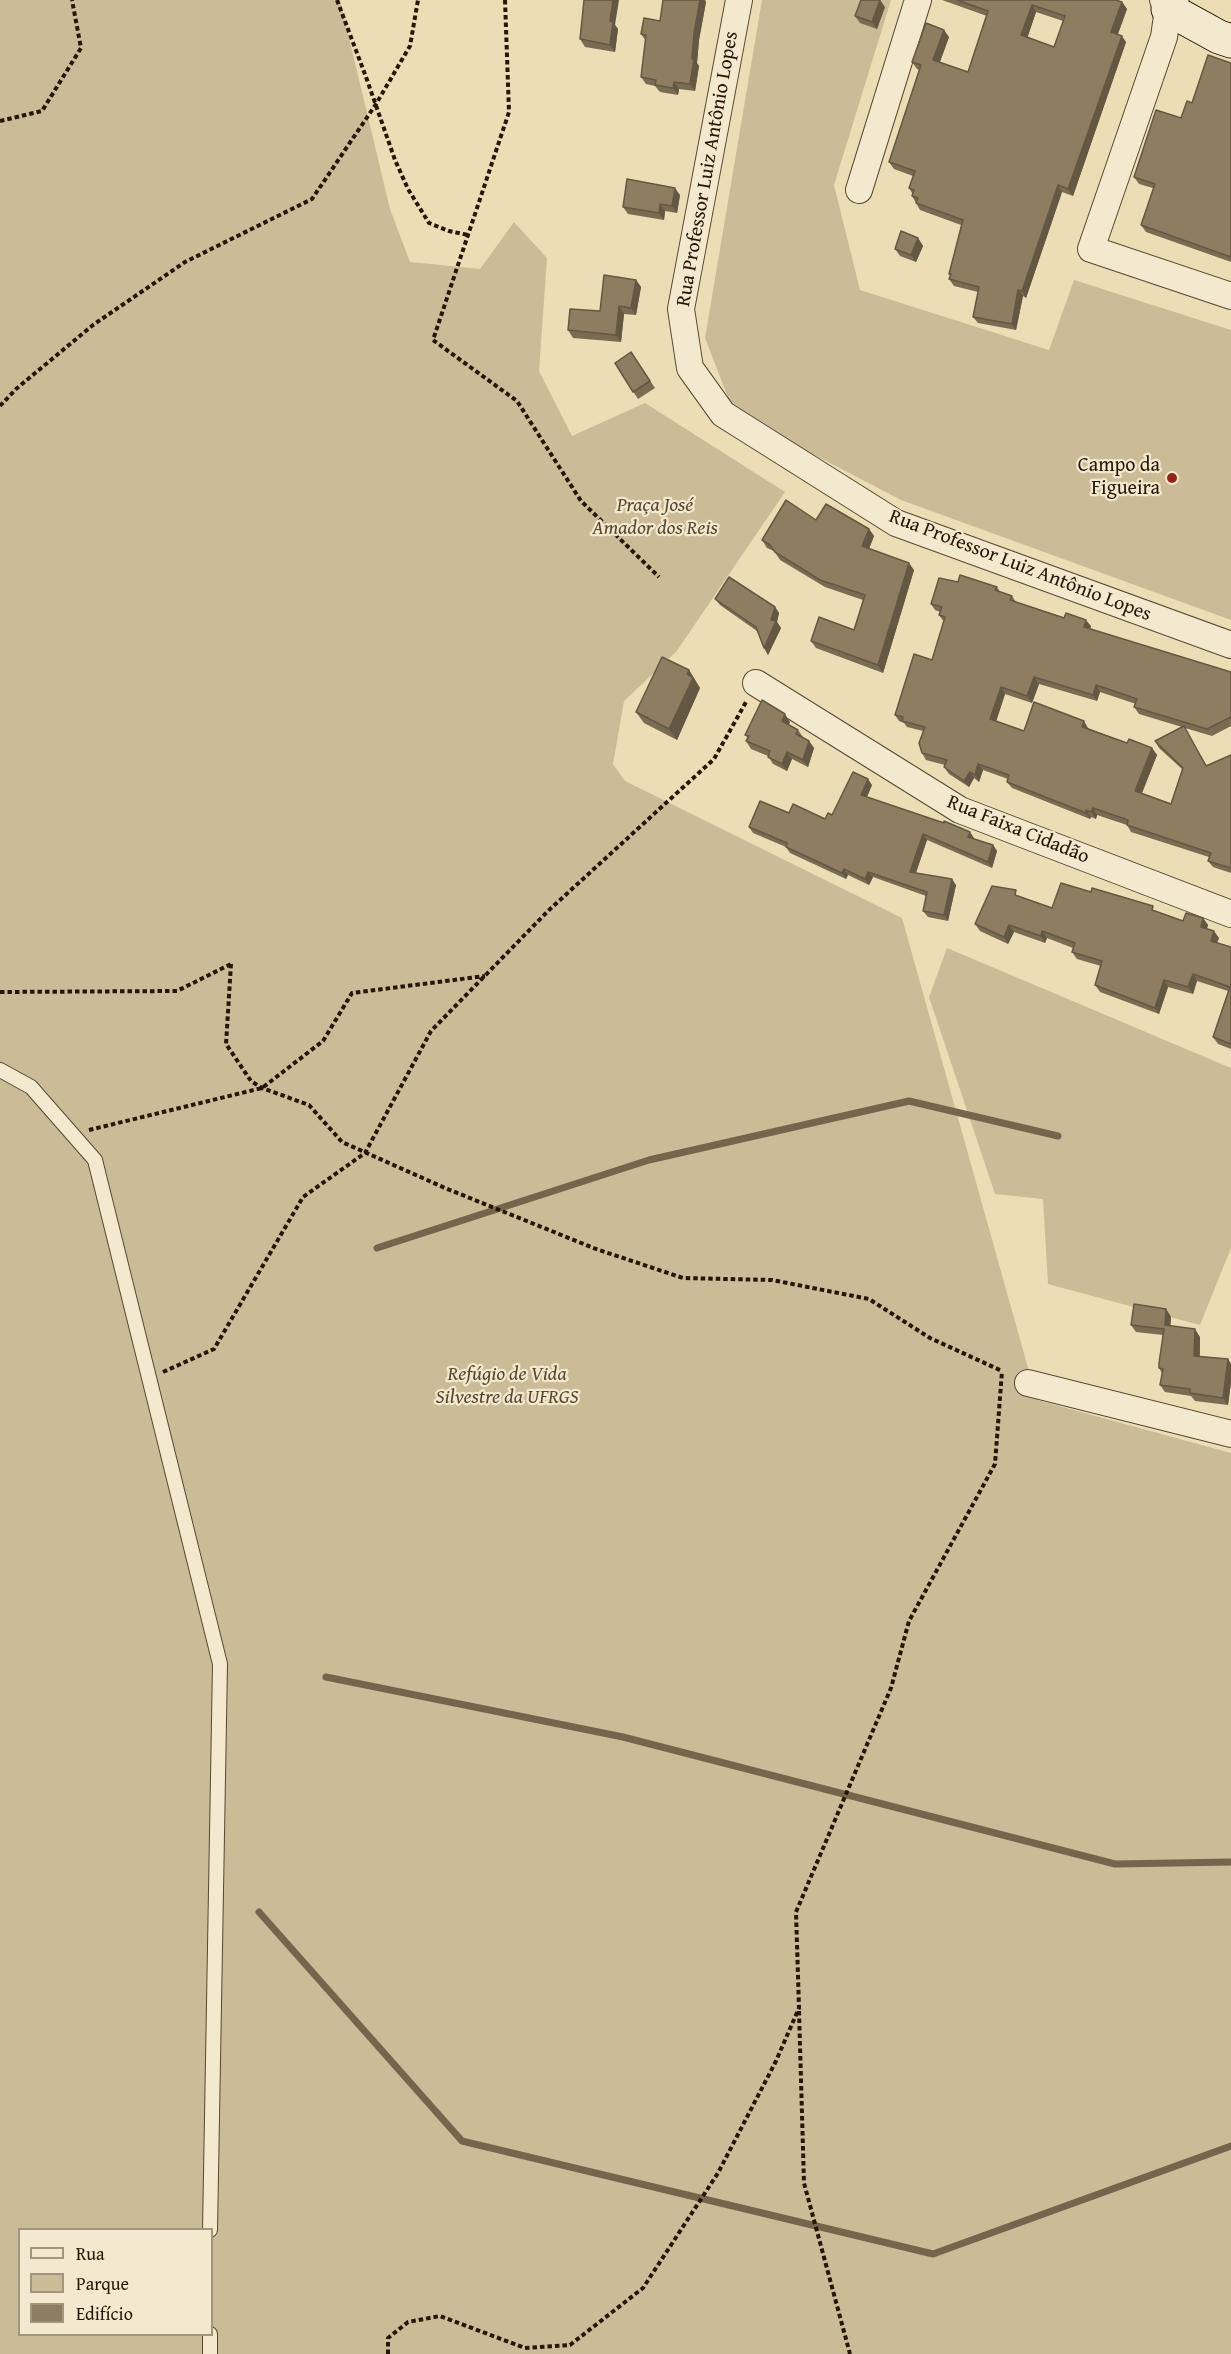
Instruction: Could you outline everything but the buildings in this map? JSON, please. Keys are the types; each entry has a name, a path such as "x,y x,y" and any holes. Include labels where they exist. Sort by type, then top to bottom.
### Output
{"street":[{"name":"Rua Professor Luiz Antônio Lopes","path":"739,0 681,309 690,368 723,414 896,523 1231,645"},
{"path":"858,190 918,0"},
{"path":"1231,41 1177,11 1090,249 1231,296"},
{"name":"Rua Faixa Cidadão","path":"756,683 960,810 1231,914"},
{"path":"1028,1383 1231,1434"}],"lane":[{"path":"0,1070 31,1086 94,1160 220,1664 210,2228"},
{"path":"210,2336 210,2354"}],"path":[{"path":"0,121 42,111 81,48 72,0"},
{"path":"337,0 376,104 394,160 408,189 429,223 468,235"},
{"path":"0,406 16,389 93,325 185,262 312,198 376,104 410,46 418,0"},
{"path":"505,0 509,112 433,340 517,401 581,501 659,577"},
{"path":"149,1378 214,1349 303,1197 365,1153 430,1031 548,911 714,759 756,683"},
{"path":"0,993 177,991 231,964 226,1044 251,1081 262,1088 309,1105 342,1142 445,1188 596,1249 683,1278 772,1280 869,1299 930,1338 1028,1383"},
{"path":"75,1138 89,1130 262,1088 323,1041 352,993 485,976"},
{"path":"850,2354 804,2183 796,1912 891,1688 909,1621 995,1464 1002,1371"},
{"path":"388,2354 388,2338 408,2322 440,2316 525,2348 570,2344 643,2288 718,2173 776,2061 799,2008"}],"green space":[{"name":"Refúgio de Vida Silvestre da UFRGS","path":"0,0 340,0 390,209 410,262 480,269 514,222 547,258 539,371 572,436 645,403 785,492 676,652 624,701 613,764 625,781 902,918 1037,1400 1231,1453 1231,2354 0,2354"},
{"path":"762,0 891,0 834,185 860,290 1049,350 1074,280 1231,330 1231,620 901,500 734,413 705,338"},
{"path":"947,948 1231,1068 1231,1248 1200,1325 1048,1284 1043,1199 995,1194 929,997"}],"waterway":[{"path":"377,1248 649,1160 909,1101 1058,1136"},
{"path":"326,1677 623,1737 1115,1864 1231,1862"},
{"path":"259,1912 462,2141 933,2254 1231,2146"}],"place":[{"name":"Campo da Figueira","path":"1172,478"}],"park label":[{"name":"Praça José Amador dos Reis","path":"655,518"}]}
